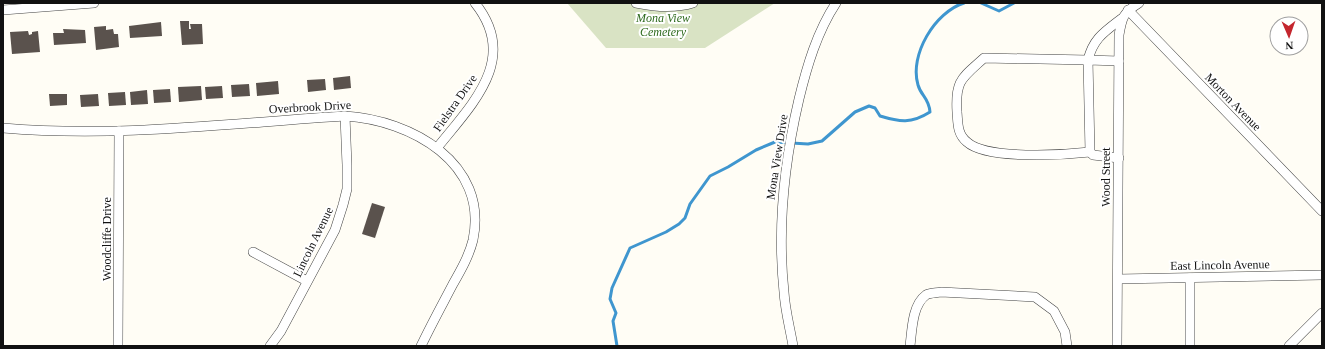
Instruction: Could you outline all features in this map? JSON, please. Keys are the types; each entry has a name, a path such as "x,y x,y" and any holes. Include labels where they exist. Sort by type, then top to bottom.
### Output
{"street":[{"path":"3,10 94,3"},
{"name":"Fielstra Drive","path":"437,148 472,103 484,85 492,68 493,49 491,34 486,20 475,3"},
{"path":"636,3 651,6 670,7 693,3"},
{"name":"Mona View Drive","path":"793,346 784,293 782,236 782,204 789,146 805,72 827,16 836,3"},
{"path":"1090,152 1088,60 1091,48 1102,34 1121,19 1128,10 1139,3"},
{"name":"Morton Avenue","path":"1128,10 1322,211"},
{"name":"Wood Street","path":"1117,346 1119,61 1121,19"},
{"path":"1119,61 984,58 960,79 956,99 958,132 967,143 993,153 1064,155 1090,152 1093,155 1119,158"},
{"name":"Overbrook Drive","path":"3,128 72,132 119,131 345,116 359,117 389,123 416,134 449,158 461,172 469,188 473,205 475,228 469,253 420,346"},
{"name":"Lincoln Avenue","path":"270,346 281,331 335,230 347,189 345,116"},
{"name":"Woodcliffe Drive","path":"118,346 119,131"},
{"path":"253,252 307,281"},
{"name":"East Lincoln Avenue","path":"1118,279 1322,275"},
{"path":"1190,278 1190,346"},
{"path":"910,346 912,328 918,306 926,295 941,292 1035,297 1054,311 1065,332 1066,346"},
{"path":"1289,346 1322,313"}],"green space":[{"name":"Mona View Cemetery","path":"567,3 775,3 705,48 606,48"}],"building":[{"path":"180,21 189,21 189,29 191,29 190,24 202,24 203,44 182,45"},
{"path":"161,22 162,36 130,38 129,26"},
{"path":"106,26 106,30 113,29 114,34 118,34 119,47 96,50 94,27"},
{"path":"63,29 85,30 86,43 54,45 53,33 64,33"},
{"path":"28,31 29,35 32,34 32,32 38,31 40,52 12,54 10,32"},
{"path":"350,76 351,88 334,90 333,78"},
{"path":"325,79 326,90 308,92 307,80"},
{"path":"278,81 279,94 257,96 256,83"},
{"path":"249,84 250,96 232,97 231,85"},
{"path":"201,86 202,100 179,102 178,87"},
{"path":"222,86 223,98 206,99 205,87"},
{"path":"170,89 171,102 154,103 153,90"},
{"path":"147,90 148,104 131,105 130,92"},
{"path":"125,92 126,105 109,106 108,93"},
{"path":"49,94 67,94 67,105 50,106"},
{"path":"98,94 99,106 81,107 80,95"},
{"path":"372,203 385,207 375,238 362,234"}],"waterway":[{"path":"617,346 613,321 616,313 610,299 612,288 630,248 666,232 679,224 685,218 690,204 710,176 756,150 775,142 808,144 822,141 855,112 869,106 875,108 880,116 900,121 917,119 930,112 927,100 918,85 916,73 917,61 921,48 934,25 943,15 964,3"},
{"path":"981,3 999,11 1014,3"}]}
